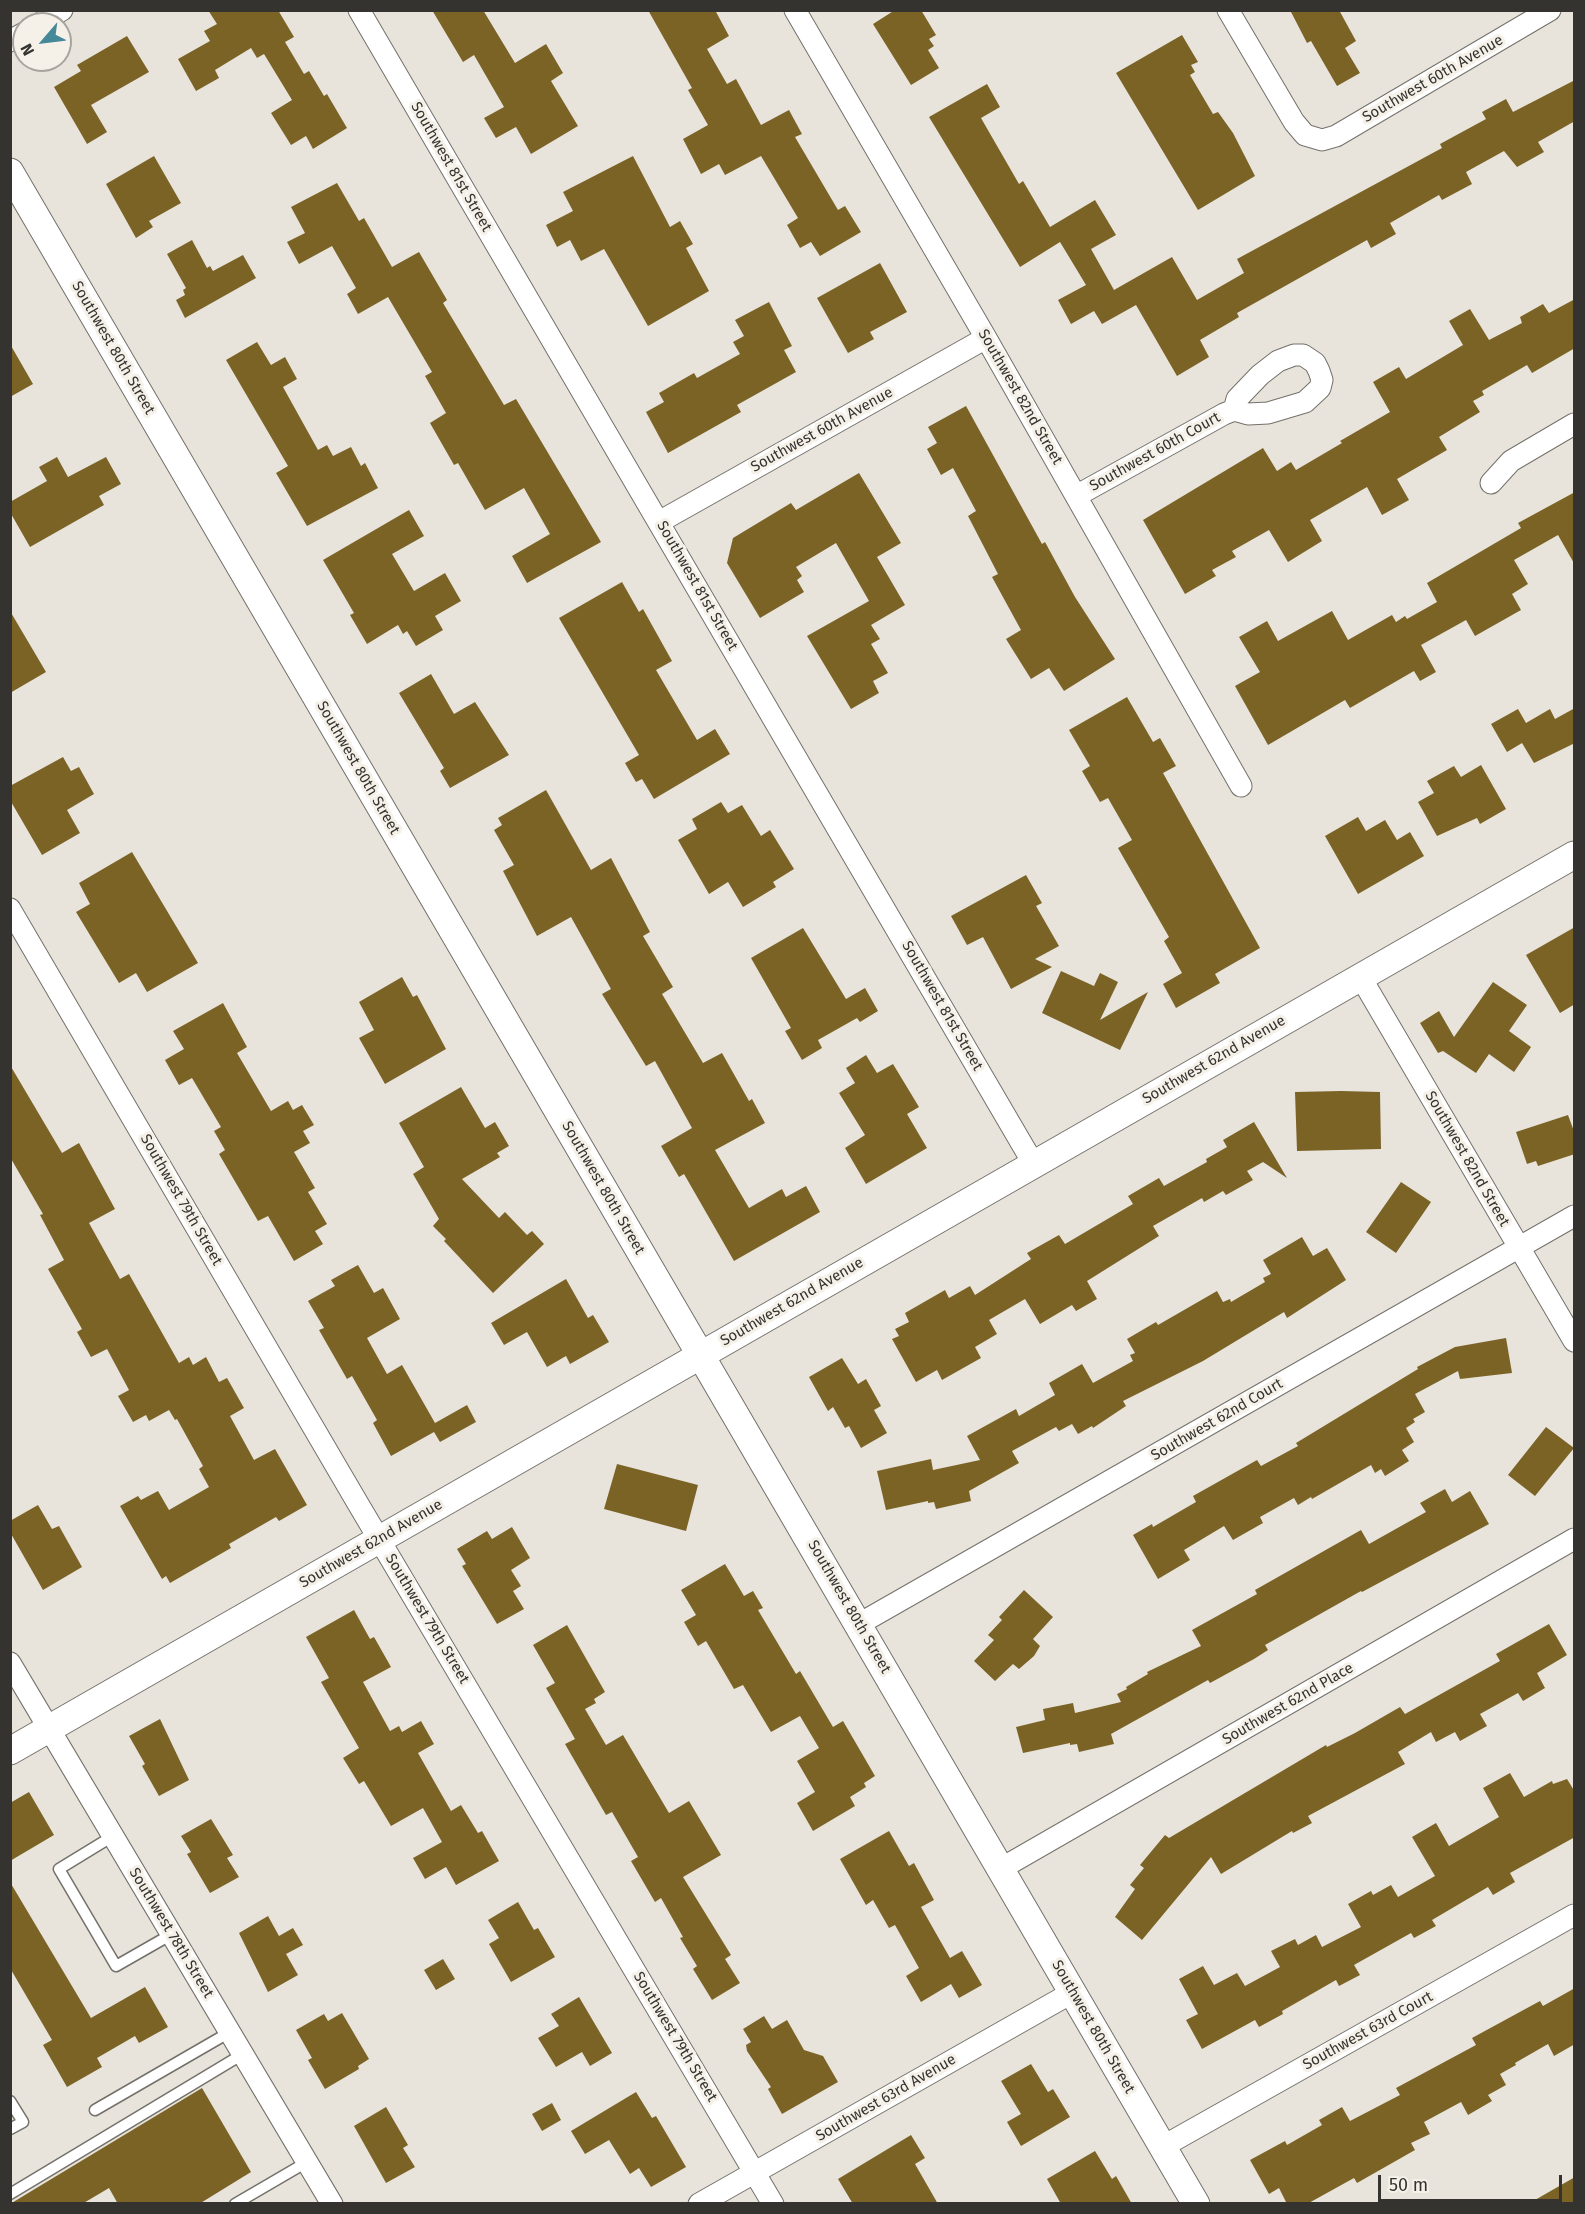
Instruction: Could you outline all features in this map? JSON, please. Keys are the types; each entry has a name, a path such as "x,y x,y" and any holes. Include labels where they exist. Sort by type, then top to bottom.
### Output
{"street":[{"name":"Southwest 81st Street","path":"359,10 1033,1163"},
{"name":"Southwest 82nd Street","path":"795,10 986,338 1241,786"},
{"name":"Southwest 60th Avenue","path":"1228,10 1294,122 1305,135 1314,139 1336,136 1550,10"},
{"name":"Southwest 80th Street","path":"10,172 1002,1868 1196,2204"},
{"name":"Southwest 60th Avenue","path":"659,522 986,338"},
{"name":"Southwest 60th Court","path":"1076,496 1234,410"},
{"path":"1491,483 1511,461 1575,424"},
{"name":"Southwest 62nd Avenue","path":"10,1751 1033,1163 1575,855"},
{"name":"Southwest 79th Street","path":"10,909 773,2204"},
{"name":"Southwest 82nd Street","path":"1360,976 1575,1341"},
{"name":"Southwest 62nd Court","path":"859,1624 1575,1216"},
{"name":"Southwest 62nd Place","path":"1002,1868 1575,1539"},
{"name":"Southwest 78th Street","path":"10,1663 307,2162 327,2202"},
{"name":"Southwest 63rd Court","path":"1162,2147 1575,1915"},
{"name":"Southwest 63rd Avenue","path":"699,2204 1073,1992"}],"lane":[{"path":"113,1836 59,1869 116,1966 172,1934"},
{"path":"95,2110 230,2032"},
{"path":"10,2194 243,2054"},
{"path":"10,2101 23,2122 10,2129"},
{"path":"235,2204 307,2162"}],"building":[{"path":"208,10 278,10 294,37 285,42 304,74 309,71 324,96 327,94 347,128 313,149 306,136 291,145 271,113 292,100 264,54 257,58 251,48 215,70 219,78 196,91 178,59 210,41 204,31 217,24"},
{"path":"432,10 483,10 515,63 546,44 563,73 551,81 578,126 531,154 516,127 496,138 484,118 504,107 474,55 463,62"},
{"path":"648,10 715,10 729,36 707,49 727,84 736,79 761,125 789,110 802,134 795,137 838,210 845,206 861,232 820,256 811,242 800,248 787,225 798,218 761,156 725,175 719,164 701,174 683,139 708,125 688,90 692,88"},
{"path":"895,10 921,10 936,35 929,39 934,46 928,50 939,68 911,85 873,24"},
{"path":"1290,10 1339,10 1356,41 1345,48 1360,73 1337,86 1311,41 1307,43"},
{"path":"1182,35 1198,62 1191,65 1195,72 1190,75 1213,114 1218,112 1233,133 1255,176 1198,210 1116,73"},
{"path":"127,36 149,72 91,105 107,132 87,144 54,87 81,71 77,65"},
{"path":"1575,80 1575,121 1538,142 1544,152 1517,167 1504,151 1466,172 1472,184 1442,200 1439,195 1390,223 1396,234 1371,248 1367,240 1237,313 1239,317 1200,340 1209,357 1177,376 1136,305 1102,324 1094,311 1071,324 1058,300 1086,285 1060,242 1020,267 929,117 987,84 1000,107 981,118 1019,184 1023,181 1050,227 1095,200 1116,235 1091,249 1114,290 1172,257 1197,300 1244,273 1237,259 1442,148 1440,144 1486,119 1482,112 1506,99 1513,112"},
{"path":"154,156 181,203 149,221 153,227 136,238 106,184"},
{"path":"633,156 670,227 680,221 693,244 686,248 709,291 648,326 604,249 581,261 570,240 557,247 546,225 573,211 563,192"},
{"path":"337,183 359,221 364,218 392,267 419,252 447,300 443,303 504,405 516,399 601,542 527,583 512,556 550,534 524,488 485,510 458,463 454,465 430,423 446,413 425,376 432,372 388,297 358,314 347,294 356,288 332,246 299,264 287,242 305,233 291,207"},
{"path":"192,240 207,268 210,266 213,271 243,255 256,278 185,318 176,300 185,295 183,290 186,288 167,254"},
{"path":"880,263 907,312 870,332 874,339 848,353 817,298"},
{"path":"1575,299 1575,348 1532,373 1527,365 1482,391 1484,395 1473,401 1480,412 1439,437 1447,450 1397,479 1409,500 1382,515 1367,487 1310,520 1322,541 1288,562 1269,530 1232,551 1236,557 1212,570 1216,576 1185,594 1143,520 1263,448 1277,471 1291,462 1296,470 1342,443 1340,441 1390,412 1373,382 1399,367 1406,379 1463,345 1449,321 1470,309 1489,340 1522,323 1520,317 1543,304 1549,313"},
{"path":"769,302 792,346 784,350 796,372 737,405 741,412 668,453 646,412 664,402 659,393 694,373 697,378 740,354 733,342 744,336 735,320"},
{"path":"257,342 271,365 285,357 297,379 283,387 318,450 327,445 333,456 351,447 361,466 365,463 378,488 307,526 276,473 288,466 226,360"},
{"path":"10,344 33,384 10,397"},
{"path":"966,406 1042,544 1045,542 1075,597 1115,659 1064,691 1049,668 1031,679 1006,639 1021,630 992,577 998,574 968,516 976,511 953,468 941,475 927,449 937,443 928,427"},
{"path":"57,457 68,477 106,457 121,484 99,496 104,505 30,547 10,512 10,502 47,481 39,467"},
{"path":"859,473 901,543 877,557 905,605 871,625 880,639 871,644 888,673 873,681 879,693 851,709 807,636 869,601 836,543 796,567 802,576 797,580 804,592 760,618 727,563 733,538 791,503 796,510"},
{"path":"1575,492 1575,565 1558,535 1514,560 1528,584 1512,594 1521,610 1475,636 1466,620 1421,645 1436,672 1420,681 1414,671 1350,708 1345,700 1268,745 1235,686 1260,672 1239,637 1267,621 1278,641 1332,611 1348,640 1392,615 1396,622 1405,616 1407,619 1437,602 1427,583 1521,528 1518,523"},
{"path":"409,510 424,536 392,554 414,591 445,573 461,601 435,616 443,630 416,646 407,631 403,634 398,625 367,644 350,615 354,613 323,560"},
{"path":"622,582 639,612 643,609 672,661 656,670 697,740 715,729 730,754 654,799 642,779 636,782 625,763 639,755 559,618"},
{"path":"10,611 46,672 10,693"},
{"path":"431,674 454,714 475,702 509,755 450,788 440,771 444,768 399,693"},
{"path":"1127,697 1153,742 1160,738 1176,766 1163,773 1260,948 1215,974 1220,983 1176,1008 1163,984 1182,973 1164,941 1169,937 1118,848 1132,840 1108,798 1100,802 1082,771 1090,766 1069,730"},
{"path":"1575,708 1575,743 1534,763 1522,743 1507,752 1491,724 1518,709 1526,723 1550,709 1555,719"},
{"path":"63,757 71,771 79,767 94,794 67,810 80,833 42,855 10,800 10,786"},
{"path":"1481,765 1506,809 1480,824 1477,818 1437,836 1418,802 1434,793 1427,781 1454,766 1461,777"},
{"path":"546,790 591,870 611,858 650,932 643,936 673,987 662,994 703,1063 722,1053 749,1101 752,1099 765,1123 715,1150 749,1208 782,1189 786,1197 806,1186 820,1212 734,1261 684,1174 679,1177 661,1146 692,1128 655,1061 646,1066 602,994 611,989 571,917 537,936 503,871 514,865 494,830 502,825 498,818"},
{"path":"721,802 728,813 742,805 761,836 770,830 794,869 773,882 776,887 743,907 728,882 709,894 678,840 697,829 692,819"},
{"path":"1358,817 1366,831 1385,820 1397,840 1410,832 1424,856 1358,894 1325,836"},
{"path":"132,852 198,963 147,992 136,973 119,983 76,912 90,904 79,883"},
{"path":"1026,875 1042,903 1036,906 1059,946 1035,959 1052,967 1011,989 983,937 967,945 951,916"},
{"path":"1575,927 1575,1004 1560,1013 1526,955"},
{"path":"803,928 846,999 865,988 878,1011 860,1022 857,1018 818,1040 822,1048 802,1060 785,1031 791,1028 751,958"},
{"path":"1061,971 1094,986 1100,973 1118,982 1100,1020 1148,992 1120,1050 1042,1013"},
{"path":"402,977 413,997 417,995 446,1049 385,1084 359,1038 374,1030 359,1002"},
{"path":"1493,982 1527,1005 1509,1031 1531,1047 1514,1072 1489,1054 1476,1073 1443,1051 1438,1053 1420,1023 1439,1011 1454,1037"},
{"path":"223,1003 247,1047 237,1053 271,1111 288,1101 293,1110 302,1105 314,1125 303,1131 310,1143 294,1152 315,1188 308,1192 327,1224 315,1231 323,1244 294,1261 268,1216 258,1221 219,1154 225,1150 214,1131 221,1127 192,1078 179,1085 165,1060 184,1049 173,1031"},
{"path":"866,1055 877,1073 893,1064 919,1107 907,1114 927,1148 866,1184 845,1148 865,1135 839,1093 855,1083 846,1068"},
{"path":"10,1065 62,1153 79,1143 115,1209 89,1223 120,1279 129,1274 179,1363 189,1357 193,1365 206,1357 219,1382 227,1378 244,1408 230,1416 254,1460 275,1449 307,1505 279,1521 276,1517 229,1544 231,1548 170,1583 166,1576 162,1579 120,1506 138,1496 141,1500 158,1491 169,1510 209,1487 199,1469 203,1466 177,1419 175,1420 169,1410 149,1421 146,1415 133,1422 118,1396 129,1390 107,1349 91,1357 77,1332 82,1329 48,1269 64,1260 40,1215 43,1214 10,1157"},
{"path":"461,1087 485,1128 495,1122 509,1146 497,1153 500,1157 462,1179 499,1218 505,1212 527,1235 532,1231 544,1244 493,1293 444,1241 446,1239 433,1226 439,1219 413,1174 424,1167 399,1123"},
{"path":"1295,1092 1380,1092 1381,1149 1297,1151"},
{"path":"1568,1115 1575,1134 1575,1154 1538,1166 1536,1161 1527,1164 1516,1132"},
{"path":"1254,1122 1287,1178 1263,1162 1247,1171 1253,1180 1226,1195 1223,1191 1204,1202 1202,1198 1153,1226 1159,1236 1087,1281 1097,1299 1076,1311 1072,1305 1040,1324 1025,1299 989,1320 997,1334 975,1347 981,1358 942,1380 937,1370 916,1382 892,1339 899,1336 895,1329 909,1322 905,1313 945,1290 949,1298 970,1286 975,1295 1031,1259 1027,1253 1059,1235 1065,1244 1133,1204 1128,1196 1159,1178 1164,1186 1207,1162 1206,1159 1227,1147 1223,1140"},
{"path":"1401,1182 1431,1202 1396,1253 1366,1232"},
{"path":"1302,1237 1313,1256 1327,1248 1346,1280 1287,1318 1284,1312 1203,1361 1123,1401 1126,1406 1093,1428 1092,1426 1078,1434 1072,1424 1059,1431 1056,1427 1012,1451 1019,1463 969,1491 971,1501 936,1509 934,1502 928,1503 928,1501 886,1510 877,1471 931,1459 933,1470 980,1460 967,1436 1016,1409 1019,1416 1055,1395 1049,1383 1082,1364 1093,1383 1133,1361 1130,1355 1135,1353 1127,1339 1156,1322 1158,1325 1217,1291 1223,1302 1230,1299 1231,1302 1265,1282 1263,1278 1271,1274 1263,1260"},
{"path":"358,1265 374,1293 383,1288 400,1319 367,1338 387,1374 402,1365 435,1423 467,1405 476,1422 440,1442 434,1432 391,1456 373,1423 377,1420 352,1376 347,1379 319,1330 324,1328 308,1301 335,1286 331,1280"},
{"path":"566,1279 588,1318 593,1315 609,1342 570,1364 566,1356 547,1367 527,1332 504,1345 491,1323"},
{"path":"1506,1338 1512,1373 1460,1379 1458,1371 1415,1394 1425,1412 1413,1419 1415,1422 1406,1428 1414,1442 1402,1450 1409,1461 1385,1476 1381,1469 1375,1473 1371,1465 1298,1505 1294,1498 1260,1517 1263,1523 1233,1540 1224,1526 1184,1550 1190,1560 1158,1579 1133,1535 1152,1524 1153,1527 1196,1502 1193,1496 1257,1460 1261,1466 1298,1446 1296,1443 1418,1369 1417,1367 1455,1347"},
{"path":"842,1358 858,1384 866,1379 881,1406 874,1410 887,1433 861,1448 849,1426 845,1428 833,1407 828,1411 809,1377"},
{"path":"1546,1427 1574,1448 1535,1496 1508,1475"},
{"path":"617,1464 698,1485 686,1531 604,1509"},
{"path":"1445,1489 1452,1502 1470,1491 1489,1524 1361,1591 1265,1645 1268,1650 1254,1659 1210,1683 1208,1680 1111,1734 1114,1744 1079,1752 1077,1744 1070,1745 1070,1743 1023,1753 1016,1727 1045,1720 1043,1709 1073,1703 1075,1713 1121,1702 1117,1694 1148,1674 1147,1672 1201,1646 1192,1630 1257,1594 1255,1590 1361,1530 1369,1544 1426,1512 1420,1503"},
{"path":"38,1505 52,1529 59,1526 82,1567 43,1590 10,1532 10,1521"},
{"path":"512,1527 530,1558 511,1570 521,1586 513,1591 524,1609 497,1624 462,1566 466,1564 457,1549 487,1531 492,1539"},
{"path":"725,1564 744,1596 753,1591 763,1608 758,1610 796,1674 800,1671 833,1727 843,1721 875,1776 864,1783 866,1787 850,1797 855,1806 813,1831 797,1803 815,1792 797,1761 819,1748 800,1716 771,1732 743,1685 734,1689 706,1641 698,1646 684,1622 696,1615 681,1590"},
{"path":"1024,1590 1053,1617 1033,1639 1040,1646 1034,1656 1019,1669 1013,1664 995,1681 974,1661 994,1640 988,1635 1002,1620 999,1617"},
{"path":"354,1610 370,1639 374,1637 391,1667 363,1682 390,1731 399,1726 402,1732 421,1721 434,1744 418,1753 451,1811 461,1805 478,1833 482,1831 499,1861 456,1885 446,1867 425,1879 413,1858 442,1842 423,1808 391,1826 364,1781 359,1784 343,1758 359,1748 321,1682 329,1678 306,1637"},
{"path":"1549,1624 1567,1655 1537,1673 1545,1688 1523,1701 1518,1693 1480,1714 1487,1726 1460,1741 1455,1732 1436,1742 1431,1732 1398,1752 1405,1764 1308,1816 1312,1823 1293,1833 1292,1831 1221,1874 1211,1857 1142,1940 1115,1917 1135,1889 1130,1885 1144,1868 1140,1865 1165,1835 1169,1838 1326,1745 1327,1747 1355,1733 1400,1707 1405,1714 1500,1661 1496,1654"},
{"path":"567,1625 605,1692 594,1699 596,1703 585,1709 606,1745 623,1735 669,1813 689,1801 721,1855 683,1877 731,1955 725,1959 740,1983 712,2000 693,1969 697,1966 680,1938 683,1937 661,1898 655,1902 631,1861 638,1857 612,1812 606,1815 565,1744 575,1739 546,1688 555,1683 533,1645"},
{"path":"160,1719 189,1780 159,1796 129,1736"},
{"path":"1510,1773 1524,1797 1552,1781 1553,1784 1567,1779 1575,1792 1575,1837 1510,1873 1515,1882 1493,1895 1488,1887 1432,1920 1436,1926 1414,1938 1411,1933 1354,1965 1360,1975 1339,1986 1336,1980 1259,2027 1255,2020 1202,2049 1186,2020 1198,2014 1179,1979 1203,1966 1214,1985 1237,1973 1245,1986 1280,1967 1271,1951 1295,1939 1298,1945 1316,1935 1322,1947 1361,1927 1348,1904 1371,1891 1373,1895 1391,1885 1398,1897 1435,1876 1412,1837 1436,1823 1449,1846 1499,1817 1483,1788"},
{"path":"29,1792 54,1835 10,1861 10,1803"},
{"path":"211,1819 233,1855 227,1858 239,1877 210,1893 187,1854 191,1852 181,1836"},
{"path":"889,1831 909,1866 914,1863 934,1900 921,1907 950,1958 962,1951 982,1985 959,1998 951,1984 921,2002 906,1976 919,1968 895,1925 889,1928 873,1900 866,1905 840,1859"},
{"path":"10,1882 91,2018 145,1987 168,2027 139,2043 135,2036 97,2058 102,2067 67,2087 43,2045 52,2040 10,1968"},
{"path":"518,1902 534,1930 538,1928 555,1957 511,1982 489,1944 499,1938 488,1920"},
{"path":"268,1916 279,1936 293,1928 303,1945 286,1954 298,1975 268,1992 239,1933"},
{"path":"443,1959 455,1979 436,1990 424,1970"},
{"path":"1575,1988 1575,2044 1554,2056 1548,2044 1515,2063 1516,2065 1500,2074 1506,2085 1488,2095 1492,2101 1468,2115 1461,2102 1424,2122 1430,2134 1411,2143 1415,2150 1357,2183 1354,2178 1307,2204 1287,2204 1279,2188 1269,2194 1250,2160 1285,2141 1287,2145 1322,2125 1319,2120 1342,2107 1350,2121 1400,2095 1396,2088 1476,2045 1472,2038 1540,2001 1543,2006"},
{"path":"579,1997 612,2053 590,2066 582,2052 556,2067 538,2038 559,2026 551,2014"},
{"path":"342,2013 369,2059 358,2066 359,2069 325,2089 308,2060 312,2058 296,2030 324,2014 328,2021"},
{"path":"764,2016 772,2029 787,2020 804,2050 823,2056 838,2082 782,2114 768,2089 771,2087 747,2051 746,2045 751,2042 743,2029"},
{"path":"1031,2064 1048,2092 1053,2089 1070,2117 1021,2146 1007,2122 1021,2114 1001,2081"},
{"path":"202,2088 251,2172 199,2204 118,2204 109,2188 82,2204 10,2204"},
{"path":"636,2092 652,2118 656,2116 686,2167 651,2187 639,2168 630,2174 609,2140 585,2154 571,2131"},
{"path":"552,2103 561,2120 542,2131 532,2114"},
{"path":"386,2107 408,2145 403,2148 415,2167 386,2183 354,2126"},
{"path":"911,2135 925,2158 915,2164 938,2204 853,2204 838,2179"},
{"path":"1095,2151 1112,2179 1116,2176 1132,2204 1061,2204 1047,2179"},
{"path":"1575,2177 1575,2204 1528,2204"}]}
